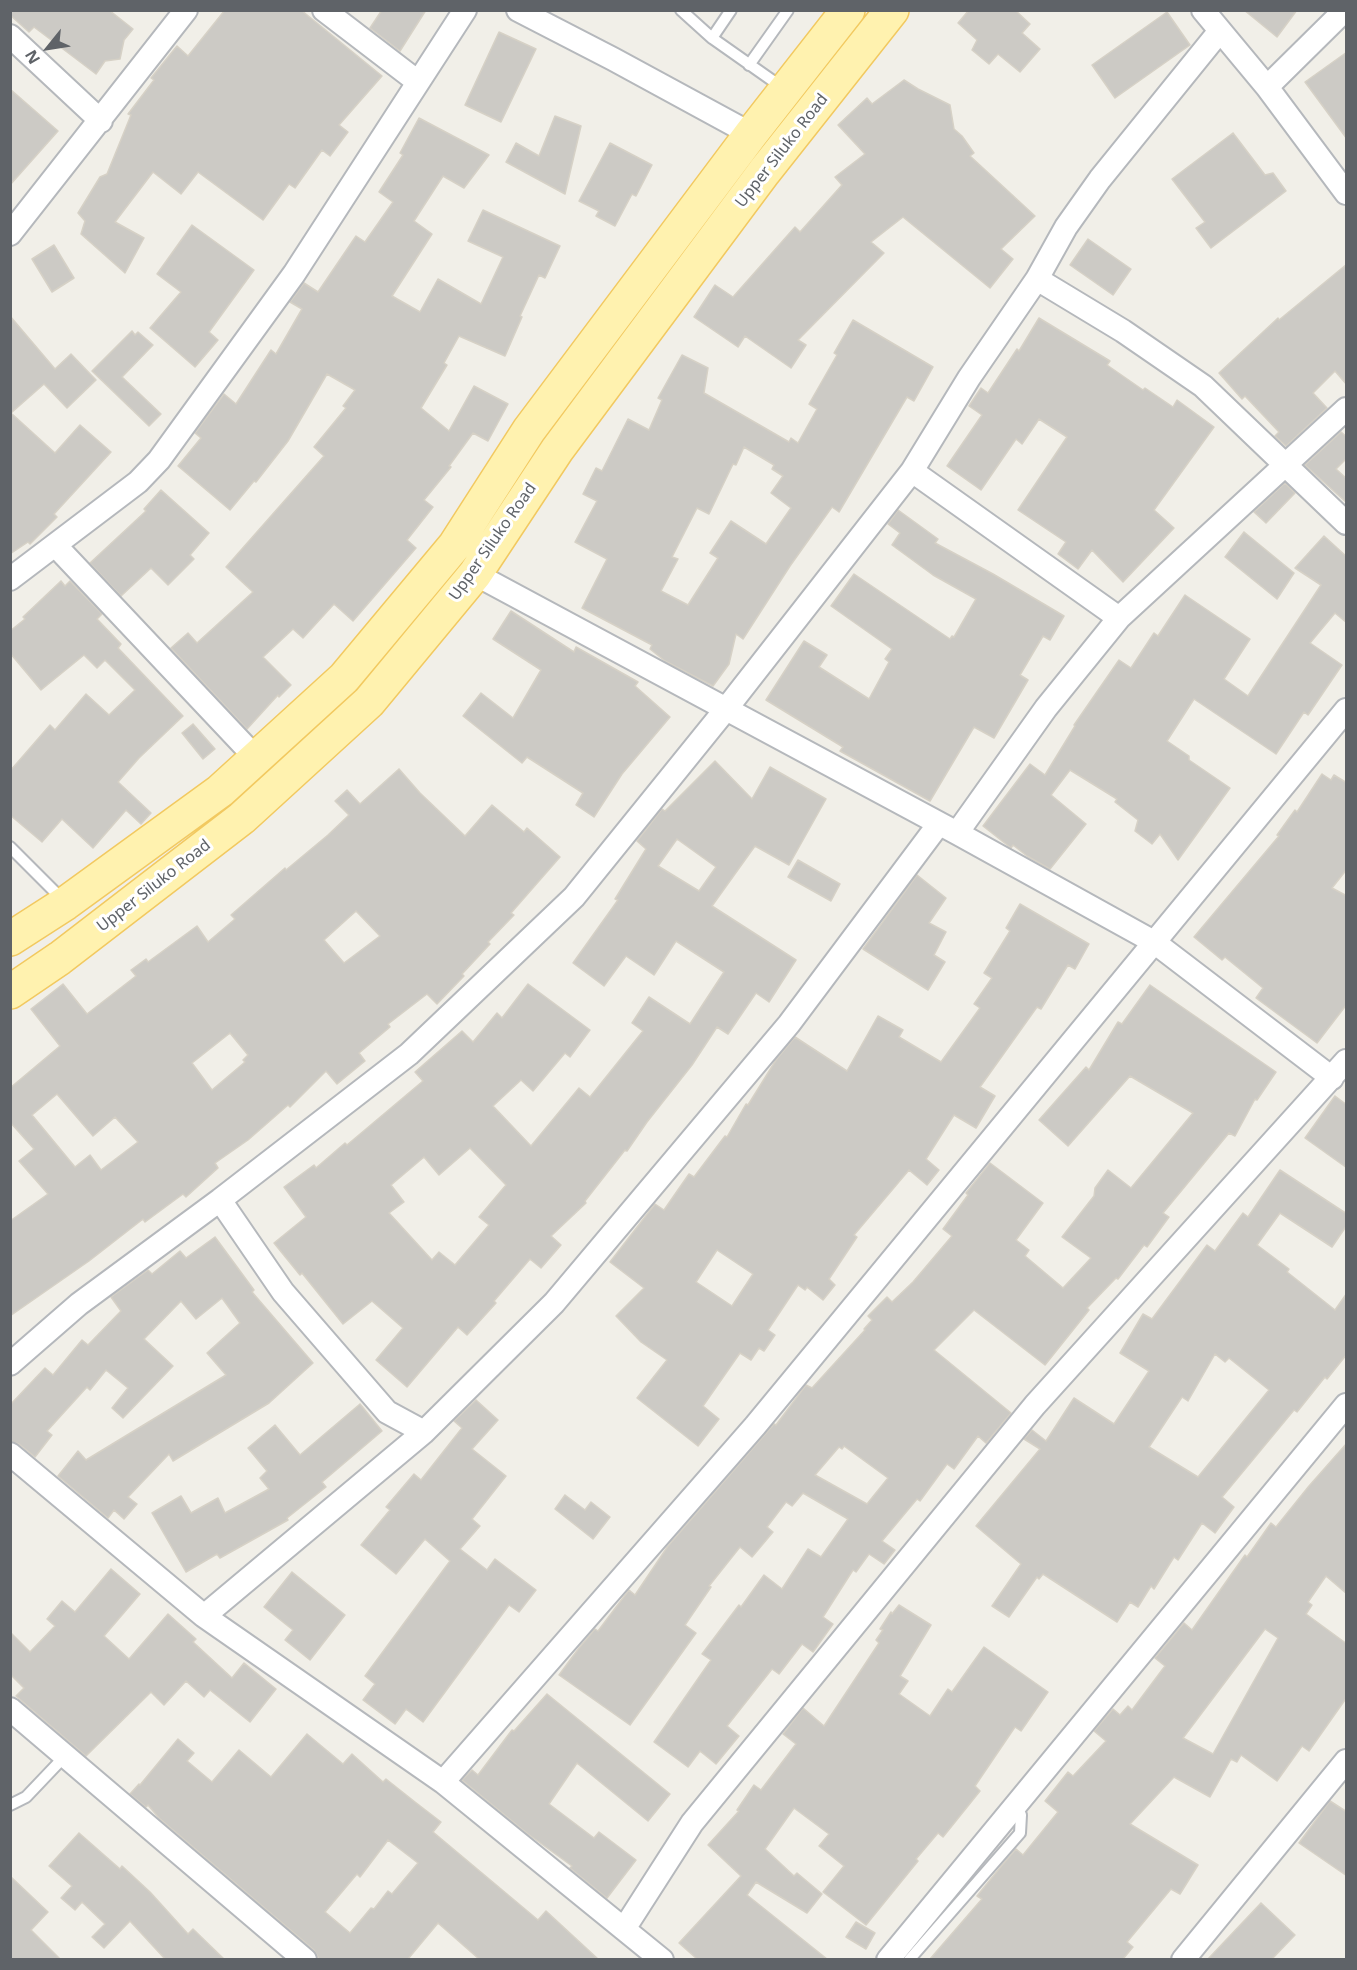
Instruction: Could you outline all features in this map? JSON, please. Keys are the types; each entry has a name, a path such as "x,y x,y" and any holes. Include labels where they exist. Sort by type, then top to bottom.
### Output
{"main road":[{"name":"Upper Siluko Road","path":"10,939 66,903 220,791 344,678 455,545 529,430 751,134 848,10"},
{"name":"Upper Siluko Road","path":"10,992 60,958 251,810 369,702 475,574 557,450 764,172 892,10"}],"street":[{"path":"10,234 186,10"},
{"path":"324,10 418,82"},
{"path":"10,579 138,482 159,460 294,274 465,10"},
{"path":"518,10 613,58 751,134"},
{"path":"1203,10 1267,87 1347,193"},
{"path":"1267,87 1345,10"},
{"path":"10,1364 79,1304 220,1200 409,1054 574,897 726,709 912,471 969,378 1036,279 1066,227 1100,180 1219,32"},
{"path":"10,36 101,121"},
{"path":"1036,279 1203,386 1347,523"},
{"path":"204,1616 424,1432 554,1303 789,1024 1119,618 1347,409"},
{"path":"912,471 1119,618"},
{"path":"56,545 256,758"},
{"path":"475,574 1154,942 1339,1069 1035,1405 692,1823 624,1929"},
{"path":"443,1782 762,1417 1347,710"},
{"path":"220,1200 283,1292 387,1412 424,1432"},
{"path":"888,1959 911,1949 1016,1805 1347,1405"},
{"path":"10,1454 204,1616 443,1782 662,1959"},
{"path":"10,1709 304,1959"},
{"path":"1183,1959 1347,1761"}],"lane":[{"path":"681,10 712,38 785,90"},
{"path":"712,38 731,10"},
{"path":"749,65 788,10"},
{"path":"10,847 66,903"},
{"path":"10,1805 26,1797 65,1756"}],"building":[{"path":"10,10 109,10 133,29 124,40 120,59 105,61 96,74 34,27 29,32 10,15"},
{"path":"225,10 301,10 382,76 339,125 348,132 330,156 322,150 295,188 289,184 263,220 198,172 181,194 153,172 115,222 144,238 125,273 81,234 85,221 78,213 100,177 107,174 131,115 128,114 154,80 151,78 177,46 188,56"},
{"path":"382,10 426,10 400,51 370,28"},
{"path":"969,10 1015,10 1030,24 1022,33 1040,49 1020,72 998,54 989,64 972,50 977,40 958,23"},
{"path":"1244,10 1297,10 1277,37"},
{"path":"1167,12 1190,45 1115,98 1092,65"},
{"path":"499,32 536,49 501,122 465,105"},
{"path":"1347,52 1347,139 1305,82"},
{"path":"904,80 950,105 954,129 974,153 970,156 1035,216 1001,249 1013,259 990,288 903,217 871,242 884,253 798,340 806,345 791,368 745,336 738,347 694,317 715,285 733,297 795,227 800,232 842,185 835,177 865,154 838,125 867,98 872,104"},
{"path":"10,89 58,131 10,185"},
{"path":"555,116 581,126 565,194 506,162 516,143 539,156"},
{"path":"419,118 489,155 464,188 443,176 414,221 432,234 392,296 420,312 438,279 481,304 503,257 468,241 483,210 560,246 545,278 539,275 505,356 459,336 444,363 447,365 421,408 449,431 474,386 508,404 488,441 473,433 449,466 451,467 424,500 433,507 407,540 416,548 353,621 334,604 303,638 293,629 263,657 291,685 279,697 278,695 247,729 171,648 188,633 197,643 253,592 226,567 324,456 314,447 346,408 343,406 355,390 327,374 288,441 256,482 254,481 230,510 178,466 201,438 195,433 224,394 236,404 271,350 276,354 302,309 290,302 304,283 318,292 356,236 365,242 393,202 379,192 403,155 400,153"},
{"path":"1233,133 1265,175 1273,173 1286,191 1211,248 1196,228 1205,222 1172,179"},
{"path":"610,143 652,165 636,196 632,194 615,226 596,216 599,211 579,201"},
{"path":"192,225 254,270 209,332 218,340 195,367 150,328 181,292 157,274"},
{"path":"1088,239 1131,269 1113,295 1070,265"},
{"path":"54,245 74,278 52,292 32,259"},
{"path":"1347,264 1347,385 1335,371 1313,393 1327,408 1286,446 1275,436 1279,432 1245,396 1242,399 1219,373 1278,318 1279,320"},
{"path":"10,316 55,369 71,354 96,380 67,408 44,384 11,413 55,453 80,425 111,452 54,514 57,517 30,544 28,542 10,554"},
{"path":"1039,318 1110,361 1107,365 1143,390 1145,388 1173,407 1177,400 1214,427 1154,510 1174,528 1123,582 1092,550 1078,569 1058,554 1066,542 1018,510 1067,437 1039,419 1022,444 1016,439 981,490 947,466 982,415 969,406 981,388 988,393 1017,349 1019,351"},
{"path":"853,320 933,367 914,401 907,397 839,512 832,507 790,566 743,639 736,634 729,664 713,686 665,661 650,649 652,645 582,608 607,559 575,542 597,501 583,494 596,468 602,471 628,419 649,430 662,400 658,398 682,355 708,368 704,393 789,442 791,438 798,443 817,409 809,404 837,355 834,353","holes":["744,447 774,465 772,469 783,476 771,493 791,508 766,544 731,521 710,553 718,558 688,605 661,591 678,559 672,557 697,508 709,514 733,464 736,465"]},
{"path":"132,331 135,335 138,332 153,345 122,377 161,414 149,426 92,371"},
{"path":"1341,432 1347,437 1347,458 1336,469 1347,479 1347,503 1305,465"},
{"path":"1285,483 1295,493 1266,523 1254,512"},
{"path":"161,490 209,533 190,555 194,559 168,585 151,568 121,596 90,563 146,511 144,509"},
{"path":"898,510 938,539 935,543 1064,616 1050,640 1043,636 1020,675 1028,680 994,738 974,727 930,801 840,751 843,747 766,700 804,641 827,655 819,667 869,699 889,662 885,659 892,649 831,606 854,574 950,639 954,637 976,599 933,575 892,545 900,533 888,524"},
{"path":"1244,532 1294,573 1277,599 1225,557"},
{"path":"1324,536 1347,557 1347,623 1335,613 1310,643 1342,665 1308,715 1304,712 1276,754 1194,699 1167,741 1189,756 1189,760 1230,788 1178,860 1160,834 1152,844 1135,831 1138,820 1115,802 1117,799 1070,770 1051,795 1086,824 1050,869 1013,845 1011,848 983,826 1030,764 1045,775 1074,725 1119,660 1131,668 1154,633 1158,636 1185,595 1250,639 1224,679 1248,696 1321,585 1295,568"},
{"path":"61,581 65,586 70,581 102,614 97,619 121,644 118,648 183,716 139,758 118,782 151,813 141,824 126,810 93,848 62,819 42,842 10,815 10,771 50,725 55,730 86,694 109,715 135,690 105,660 97,668 84,655 41,690 10,653 10,631 25,619 23,617"},
{"path":"511,611 574,652 576,647 638,682 635,686 670,717 622,774 594,817 576,805 583,793 527,757 522,763 463,716 481,693 513,718 541,670 493,639"},
{"path":"193,724 215,749 203,759 182,733"},
{"path":"715,761 752,799 770,767 826,799 789,865 755,846 712,906 796,960 769,1002 756,993 728,1034 717,1027 692,1065 627,1151 625,1150 585,1201 586,1203 551,1236 561,1245 541,1268 530,1259 494,1301 496,1303 467,1335 458,1327 407,1387 376,1360 403,1328 372,1301 343,1324 302,1273 300,1275 274,1243 306,1217 284,1187 314,1165 316,1168 345,1143 347,1145 423,1081 415,1072 462,1031 473,1042 497,1013 502,1018 528,984 590,1030 570,1057 565,1053 533,1091 521,1080 493,1106 531,1146 579,1088 590,1097 643,1031 632,1023 649,997 690,1024 724,972 676,941 654,975 626,956 604,986 573,963 618,900 615,899 646,849 637,841 662,809 665,811","holes":["677,839 716,867 699,891 658,866","470,1148 506,1185 479,1217 489,1225 455,1265 439,1252 432,1260 389,1213 404,1202 391,1185 424,1157 439,1175"]},
{"path":"399,769 420,793 465,836 492,805 524,832 527,828 560,857 511,913 514,915 488,942 490,944 462,974 464,976 437,1004 427,994 388,1024 390,1027 359,1053 365,1061 337,1084 326,1071 290,1107 288,1105 248,1140 215,1163 218,1168 186,1197 183,1194 145,1222 143,1219 89,1261 10,1316 10,1221 48,1194 19,1161 34,1149 10,1122 10,1088 60,1046 31,1009 63,984 87,1014 136,976 131,970 146,959 148,962 197,926 208,942 235,919 231,915 349,815 335,801 347,790 360,804","holes":["356,911 380,936 344,963 324,940","230,1033 248,1055 243,1060 245,1062 212,1090 192,1063","57,1094 93,1136 115,1117 138,1142 101,1170 90,1155 75,1167 32,1115"]},
{"path":"1322,774 1331,780 1334,775 1347,783 1347,869 1332,888 1347,896 1347,1004 1317,1043 1256,998 1263,988 1225,957 1222,960 1194,937 1279,836 1277,835 1295,810 1297,812"},
{"path":"798,860 840,884 831,901 788,877"},
{"path":"917,875 946,898 929,923 946,932 934,955 945,962 928,990 863,949"},
{"path":"1020,904 1089,944 1075,969 1068,965 1041,1009 1037,1007 980,1087 995,1096 976,1128 954,1115 926,1159 939,1170 927,1185 909,1170 854,1235 857,1237 829,1279 835,1285 823,1300 807,1287 805,1290 798,1285 768,1330 775,1335 764,1351 759,1348 751,1360 740,1353 703,1406 719,1419 698,1446 637,1398 667,1360 641,1342 616,1316 644,1288 610,1262 655,1204 664,1210 689,1174 694,1177 725,1136 727,1137 746,1104 748,1105 776,1060 795,1037 847,1071 878,1016 903,1030 899,1037 941,1062 980,1008 974,1004 992,978 984,973 1010,931 1006,928","holes":["717,1250 753,1274 732,1306 696,1282"]},
{"path":"1150,985 1276,1072 1257,1100 1255,1099 1235,1136 1229,1133 1163,1213 1169,1217 1147,1247 1144,1245 1118,1279 1116,1278 1087,1308 1089,1310 1045,1365 974,1310 934,1350 1011,1413 986,1443 978,1436 954,1469 947,1464 920,1501 917,1499 882,1541 895,1550 884,1564 869,1554 856,1572 853,1570 823,1617 833,1624 813,1652 802,1644 779,1674 772,1669 727,1726 739,1736 716,1764 700,1751 688,1767 654,1742 711,1660 702,1654 764,1575 782,1589 808,1549 821,1557 848,1519 803,1493 792,1506 786,1502 767,1527 773,1532 752,1557 740,1547 709,1586 711,1587 685,1625 696,1633 630,1725 559,1675 595,1629 598,1631 629,1590 635,1595 668,1546 774,1424 776,1425 806,1385 812,1388 865,1330 872,1320 868,1316 887,1297 892,1302 913,1282 952,1236 943,1229 968,1195 966,1193 990,1163 1043,1203 1016,1240 1029,1250 1025,1256 1063,1288 1091,1258 1062,1237 1094,1196 1095,1188 1108,1170 1131,1188 1193,1113 1130,1076 1068,1146 1039,1120 1086,1067 1089,1070 1118,1022 1122,1024","holes":["844,1446 888,1478 867,1504 815,1475 839,1447 842,1449"]},
{"path":"1335,1096 1347,1105 1347,1168 1305,1138"},
{"path":"1280,1170 1347,1214 1347,1225 1332,1247 1280,1213 1257,1245 1289,1269 1287,1272 1335,1310 1347,1293 1347,1354 1297,1412 1294,1410 1222,1497 1234,1507 1215,1533 1202,1523 1178,1560 1174,1557 1154,1589 1151,1586 1138,1607 1130,1602 1117,1622 1043,1574 1039,1579 1037,1577 1009,1617 992,1606 1021,1564 976,1526 1040,1449 1024,1439 1032,1430 1046,1441 1074,1398 1114,1424 1149,1371 1120,1353 1143,1314 1152,1319 1207,1245 1215,1251 1243,1213 1248,1217","holes":["1215,1354 1225,1362 1229,1358 1269,1390 1198,1477 1149,1447 1182,1397 1188,1401"]},
{"path":"215,1237 254,1290 252,1292 313,1363 269,1403 173,1461 169,1454 128,1497 137,1504 124,1519 114,1510 108,1518 58,1476 78,1451 86,1460 226,1375 207,1353 240,1323 222,1298 196,1319 181,1301 144,1339 173,1366 123,1418 112,1408 128,1388 106,1370 90,1390 87,1387 47,1431 52,1435 35,1457 19,1444 10,1441 10,1405 45,1368 53,1375 82,1340 88,1345 121,1311 111,1297 148,1270 152,1274 180,1251 186,1258"},
{"path":"476,1400 498,1420 472,1449 506,1476 472,1519 480,1526 460,1549 487,1570 495,1559 536,1590 519,1612 509,1605 423,1722 406,1709 395,1724 363,1700 375,1684 365,1676 450,1561 425,1539 396,1574 361,1545 390,1510 386,1507 414,1474 421,1480 462,1428 454,1421"},
{"path":"360,1404 382,1431 322,1482 326,1487 287,1518 288,1520 220,1558 217,1554 186,1572 152,1513 181,1496 191,1513 218,1498 225,1513 269,1489 260,1478 267,1471 248,1448 275,1425 300,1455"},
{"path":"1347,1443 1347,1594 1326,1576 1308,1602 1312,1605 1306,1614 1347,1644 1347,1697 1309,1751 1302,1746 1277,1781 1241,1755 1237,1762 1231,1759 1210,1797 1174,1777 1130,1824 1198,1865 1180,1894 1171,1889 1127,1942 1133,1947 1123,1959 930,1959 982,1899 977,1896 1016,1849 1023,1855 1058,1812 1045,1801 1068,1772 1073,1776 1106,1741 1094,1731 1113,1709 1120,1715 1128,1706 1132,1710 1165,1666 1155,1658 1184,1623 1192,1630 1245,1555 1247,1557 1271,1523 1276,1527","holes":["1265,1629 1278,1638 1213,1754 1183,1738"]},
{"path":"565,1495 585,1510 591,1502 610,1517 593,1539 555,1509"},
{"path":"111,1569 140,1594 104,1636 129,1659 168,1614 196,1639 193,1642 232,1678 244,1663 276,1689 250,1722 210,1690 204,1697 186,1681 164,1705 151,1692 86,1756 16,1696 24,1688 10,1674 10,1632 30,1652 55,1626 47,1619 62,1601 75,1612"},
{"path":"292,1572 345,1615 310,1660 285,1640 293,1630 264,1607"},
{"path":"899,1605 931,1625 900,1676 908,1681 899,1694 930,1716 948,1689 952,1692 984,1647 1048,1692 1021,1731 1015,1727 975,1786 980,1791 943,1837 938,1833 866,1925 823,1892 844,1866 819,1846 829,1834 794,1808 765,1849 794,1876 797,1873 822,1894 807,1913 756,1882 747,1895 827,1959 697,1959 679,1943 741,1876 708,1845 739,1811 737,1810 754,1785 761,1790 796,1744 783,1734 803,1708 824,1726 879,1643 876,1640 883,1630 880,1629 891,1612 892,1614"},
{"path":"547,1694 670,1794 648,1821 577,1763 549,1804 594,1838 599,1832 636,1860 607,1898 570,1868 572,1866 528,1834 462,1780 472,1770 478,1775 512,1730 514,1731"},
{"path":"307,1734 343,1764 352,1754 383,1782 386,1779 441,1822 433,1832 538,1920 546,1911 598,1959 479,1959 438,1923 408,1959 319,1959 314,1950 159,1818 148,1805 146,1807 130,1794 178,1739 194,1753 187,1761 212,1782 239,1750 271,1777","holes":["388,1840 418,1863 392,1894 388,1891 350,1933 325,1912 357,1874 360,1877"]},
{"path":"1330,1801 1347,1812 1347,1876 1299,1843"},
{"path":"79,1833 120,1869 122,1866 150,1892 188,1934 193,1929 224,1959 165,1959 130,1921 104,1948 92,1937 105,1924 82,1902 75,1910 61,1898 72,1886 49,1866"},
{"path":"10,1876 48,1912 31,1930 60,1959 10,1959"},
{"path":"1261,1903 1295,1935 1272,1959 1208,1959"},
{"path":"856,1922 875,1933 866,1949 846,1937"}]}
